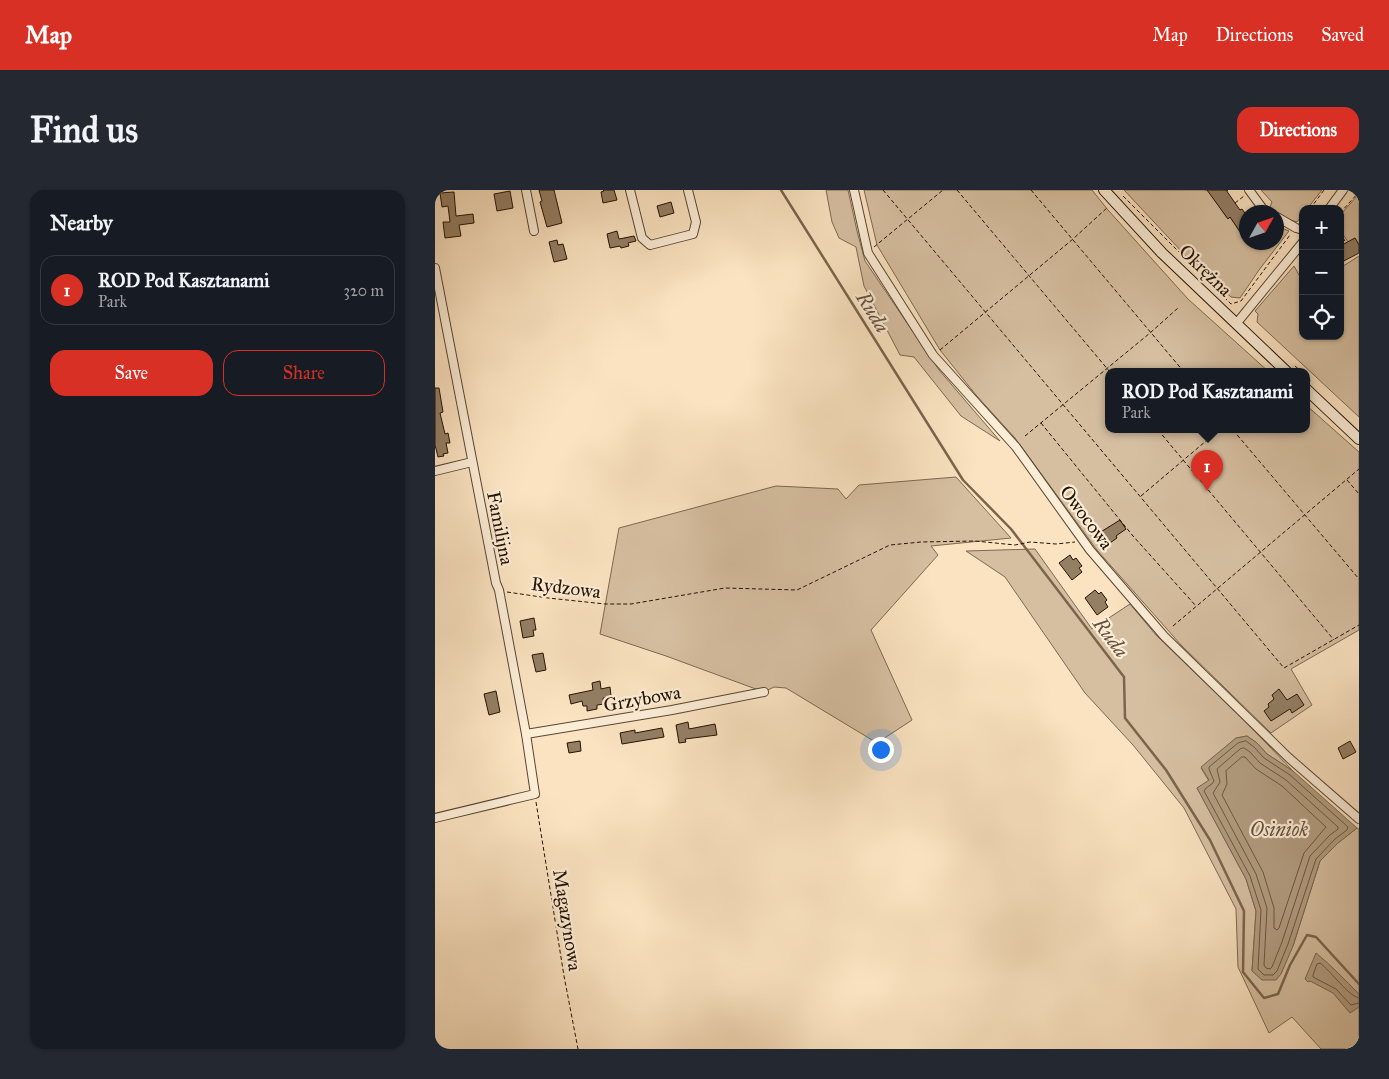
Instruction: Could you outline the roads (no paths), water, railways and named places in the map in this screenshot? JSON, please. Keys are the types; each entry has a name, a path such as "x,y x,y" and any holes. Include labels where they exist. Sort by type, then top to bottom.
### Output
{"street":[{"path":"526,190 534,231"},
{"path":"630,190 642,238 649,245 693,234 696,222 688,190"},
{"name":"Owocowa","path":"854,190 868,253 933,355 1016,447 1090,550 1164,636 1285,754 1359,819"},
{"name":"Okrężna","path":"1104,190 1162,253 1236,324 1290,368"},
{"path":"1332,205 1343,190"},
{"path":"1247,193 1259,205"},
{"path":"1284,221 1299,229"},
{"path":"1236,324 1299,247"},
{"name":"Familijna","path":"435,268 495,583 499,590 526,734 535,794 435,818"},
{"path":"1310,394 1359,439"},
{"path":"435,471 472,462"},
{"name":"Grzybowa","path":"526,734 672,710 764,692"}],"water":[{"name":"Osiniok","path":"1247,736 1267,754 1293,771 1357,828 1320,861 1293,946 1281,974 1276,980 1262,980 1252,971 1256,911 1246,879 1197,788 1209,780 1201,767 1236,738"},
{"path":"1316,953 1359,994 1359,1007 1350,1013 1333,993 1305,979"}],"waterway":[{"name":"Ruda","path":"781,190 963,480 1011,529 1124,677 1125,718 1166,770 1210,840 1244,911 1243,972 1264,998 1278,994 1290,965 1307,935 1316,937 1359,984"}],"place":[{"name":"ROD Pod Kasztanami","path":"1207,491"}]}
